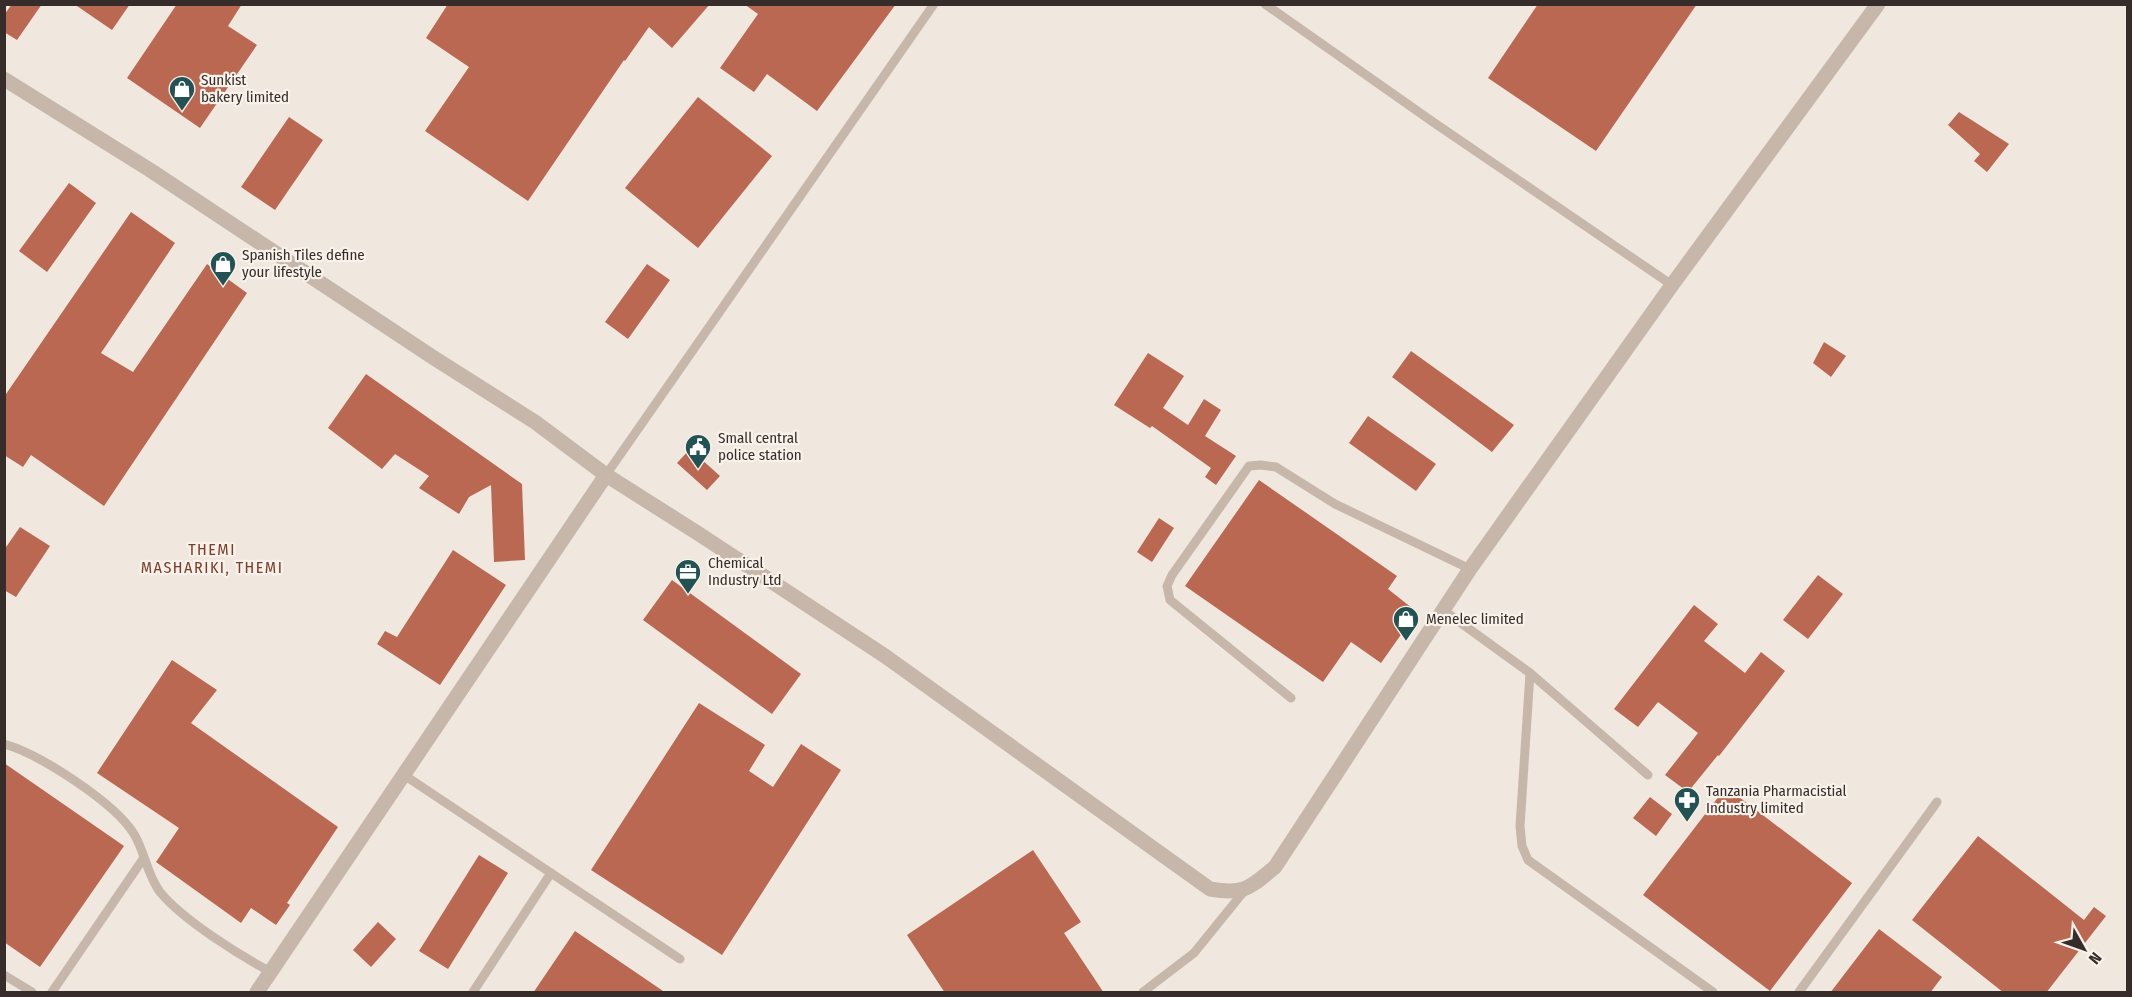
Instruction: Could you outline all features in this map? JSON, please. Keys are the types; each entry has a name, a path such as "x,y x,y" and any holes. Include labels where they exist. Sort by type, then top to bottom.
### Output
{"street":[{"path":"4,79 150,170 535,422 606,476 709,540 885,656 1210,889 1230,892 1245,890 1275,867 1470,569 1672,285 1878,4"},
{"path":"257,993 606,476"}],"lane":[{"path":"606,476 934,4"},
{"path":"1265,4 1672,285"},
{"path":"1291,698 1170,600 1167,586 1172,575 1249,466 1276,467 1345,509 1470,569"},
{"path":"1443,610 1530,673 1648,775"},
{"path":"1530,673 1520,826 1522,846 1528,860 1713,993"},
{"path":"4,744 71,777 110,808 134,834 143,859 160,892 186,916 246,958 271,972"},
{"path":"404,775 680,959"},
{"path":"1799,993 1937,802"},
{"path":"52,993 143,859"},
{"path":"472,993 551,873"},
{"path":"1143,993 1194,954 1245,890"},
{"path":"4,975 32,993"}],"building":[{"path":"12,4 42,4 17,40 4,32 4,15"},
{"path":"74,4 130,4 112,30"},
{"path":"177,4 242,4 228,26 257,45 200,128 127,78"},
{"path":"448,4 710,4 672,48 649,27 528,201 425,131 469,67 426,38"},
{"path":"744,4 896,4 817,111 767,74 754,92 720,68 758,14"},
{"path":"1538,4 1697,4 1596,151 1488,78"},
{"path":"698,97 772,156 698,248 625,188"},
{"path":"1959,112 2009,144 1987,172 1974,161 1980,154 1948,125"},
{"path":"289,117 323,140 275,210 241,187"},
{"path":"69,183 96,203 47,272 19,251"},
{"path":"131,212 175,243 101,353 133,372 207,264 247,293 104,506 31,455 23,467 4,455 4,397"},
{"path":"647,264 670,280 628,339 605,322"},
{"path":"1824,342 1846,356 1831,377 1813,363"},
{"path":"1411,351 1514,425 1492,452 1392,377"},
{"path":"1148,353 1184,376 1163,408 1188,425 1204,399 1221,410 1205,436 1236,456 1216,485 1205,477 1211,468 1152,426 1150,428 1114,405"},
{"path":"366,374 522,484 525,560 494,562 491,485 469,497 459,514 419,488 429,476 395,454 382,469 328,428"},
{"path":"1368,416 1436,464 1416,491 1349,443"},
{"name":"Small central police station","path":"690,449 720,476 707,490 677,463"},
{"path":"1259,480 1397,576 1388,589 1417,612 1381,663 1351,642 1323,682 1185,586"},
{"path":"1159,518 1174,528 1152,562 1137,552"},
{"path":"20,527 50,546 16,597 4,590 4,550"},
{"path":"453,550 506,585 440,685 377,644 385,631 397,637"},
{"path":"1818,575 1843,594 1808,639 1783,620"},
{"path":"672,580 801,674 772,714 643,620"},
{"path":"1694,605 1718,624 1704,641 1745,673 1761,652 1785,671 1688,792 1665,775 1698,733 1658,702 1638,727 1614,709"},
{"path":"172,660 217,690 191,723 338,827 287,903 290,905 276,925 251,908 241,923 156,862 179,828 97,773"},
{"path":"699,703 765,745 749,771 773,787 801,744 841,770 722,955 591,870"},
{"path":"4,763 124,846 40,967 4,942"},
{"path":"1726,787 1852,883 1770,991 1643,895"},
{"path":"1650,797 1672,814 1656,836 1633,818"},
{"path":"1978,836 2084,920 2094,907 2106,916 2046,993 2004,993 1912,920"},
{"path":"1033,850 1081,922 1064,933 1104,993 945,993 907,935"},
{"path":"479,855 508,873 448,969 419,951"},
{"path":"378,922 396,939 371,967 353,950"},
{"path":"1879,929 1942,977 1930,993 1830,993"},
{"path":"575,931 666,993 533,993"}],"place":[{"name":"Sunkist bakery limited","path":"182,112"},
{"name":"Spanish Tiles define your lifestyle","path":"223,287"},
{"name":"Small central police station","path":"698,470"},
{"name":"Chemical Industry Ltd","path":"688,595"},
{"name":"Menelec limited","path":"1406,642"},
{"name":"Tanzania Pharmacistial Industry limited","path":"1687,823"}],"district":[{"name":"THEMI MASHARIKI, THEMI","path":"212,558"}]}
